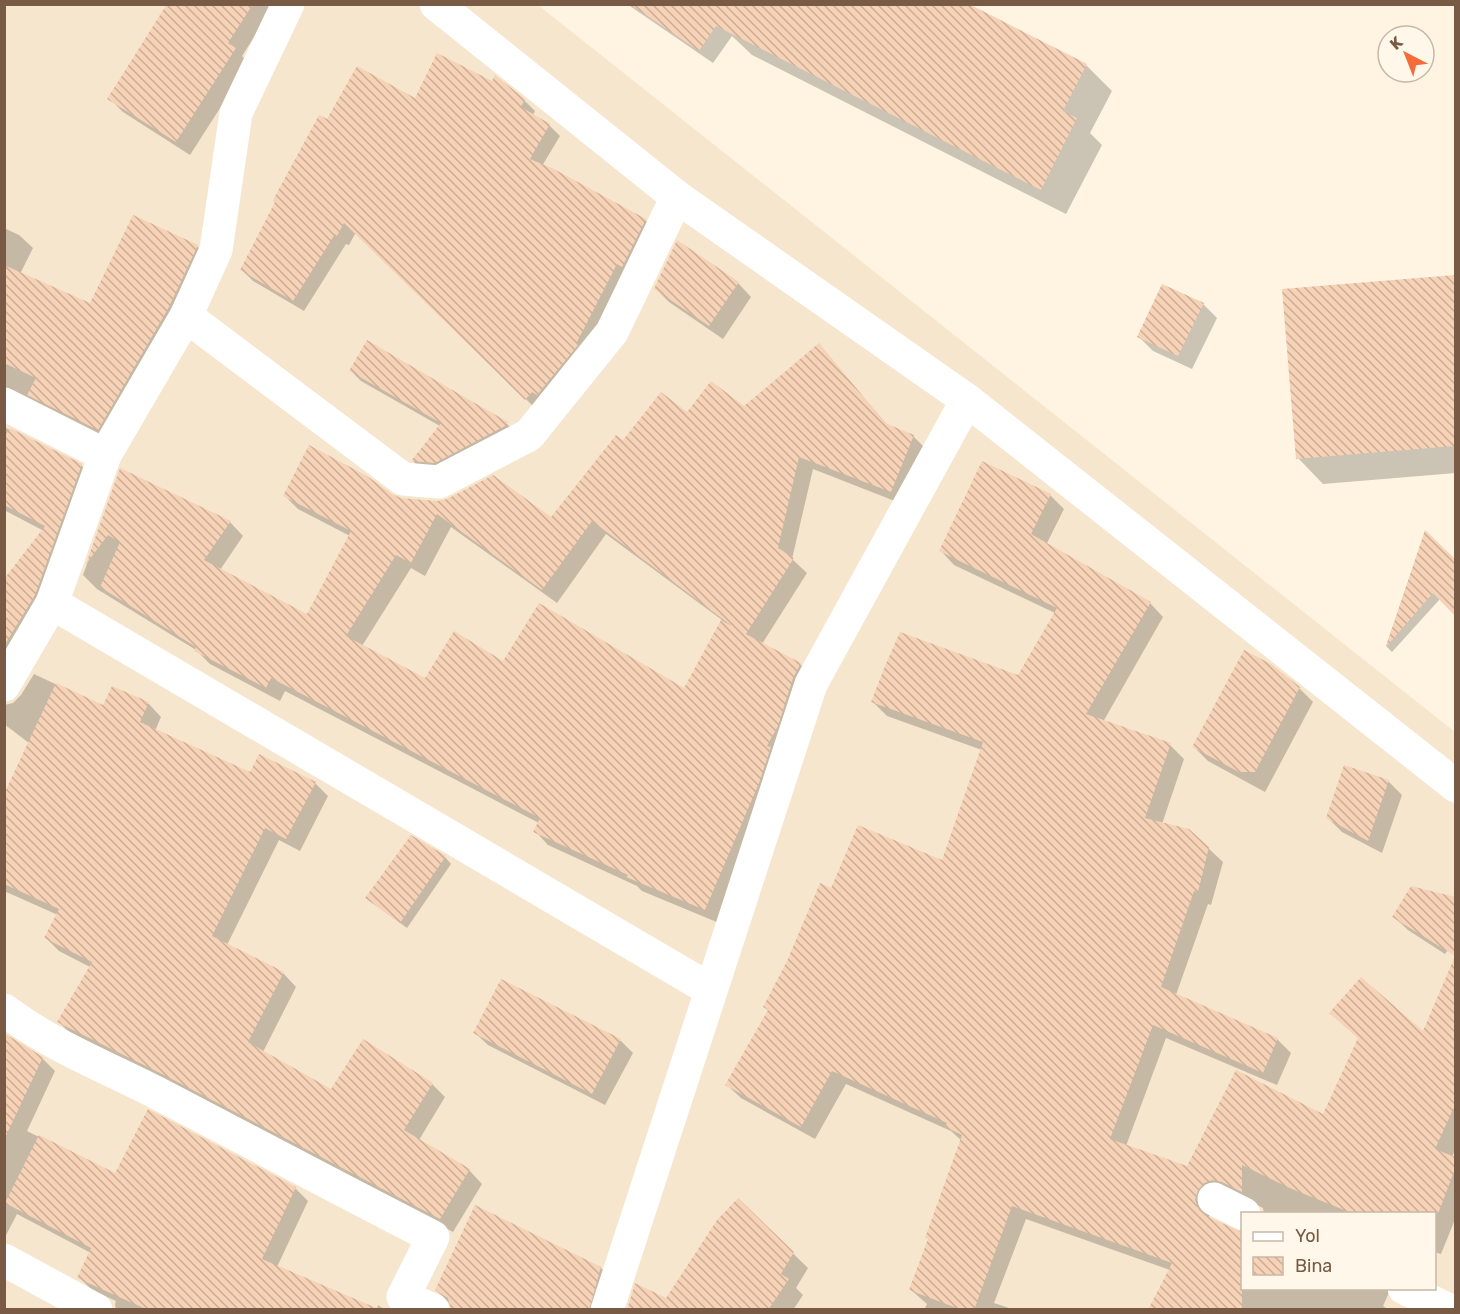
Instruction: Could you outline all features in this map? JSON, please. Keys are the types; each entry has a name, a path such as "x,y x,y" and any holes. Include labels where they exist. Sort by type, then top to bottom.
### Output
{"street":[{"path":"4,685 52,603 105,455 186,316 216,250 236,113 288,4"},
{"path":"436,4 676,197 967,400 1455,786"},
{"path":"186,316 403,479 439,482 529,435 612,332 676,197"},
{"path":"607,1310 811,684 967,400"},
{"path":"4,404 105,455"},
{"path":"52,603 711,990"},
{"path":"4,1010 32,1030 84,1059 138,1083 434,1237 403,1297 433,1310"},
{"path":"1214,1199 1241,1212"},
{"path":"4,1260 96,1310"},
{"path":"1408,1290 1449,1310"}],"shaded area":[{"path":"5,5 538,5 1455,732 1455,1309 5,1310"}],"building":[{"path":"167,4 253,4 228,43 236,48 176,142 107,99"},
{"path":"630,4 969,4 1087,64 1063,111 1077,118 1041,190 716,26 699,51"},
{"path":"437,53 492,81 495,75 525,99 521,107 550,124 530,159 552,168 646,219 622,267 617,264 576,344 578,345 537,395 532,392 525,400 344,223 293,301 240,270 275,202 273,200 319,115 327,119 357,66 415,98"},
{"path":"133,215 198,245 169,307 98,430 27,395 36,378 4,363 4,265 90,303"},
{"path":"677,240 739,282 709,326 654,289"},
{"path":"1455,275 1455,446 1296,459 1282,289"},
{"path":"1162,284 1204,303 1178,356 1137,337"},
{"path":"367,340 508,422 505,426 435,463 411,461 441,423 349,371"},
{"path":"819,343 885,423 914,435 891,492 799,457 778,548 794,558 746,634 801,663 793,678 778,726 767,746 771,747 759,783 705,910 626,877 628,875 533,832 540,818 271,678 266,688 194,651 196,647 100,587 120,542 108,535 86,564 120,468 231,521 204,560 307,614 351,531 283,496 309,445 367,476 401,498 437,501 447,499 493,475 551,517 616,435 623,440 661,392 687,412 711,381 744,406","holes":["437,514 542,590 592,521 732,626 721,620 684,688 539,603 503,661 454,631 425,678 346,636 396,555 411,563"]},
{"path":"10,428 82,464 35,595 4,646 4,579 45,526 4,505 4,437"},
{"path":"982,461 1051,494 1031,534 1151,602 1086,714 1171,743 1145,818 1189,829 1209,847 1198,892 1194,891 1161,987 1278,1038 1263,1073 1153,1025 1110,1139 1187,1166 1236,1070 1323,1114 1358,1038 1329,1013 1361,977 1423,1031 1455,956 1455,1105 1435,1149 1455,1157 1455,1169 1438,1214 1436,1212 1349,1212 1292,1189 1242,1165 1242,1192 1213,1180 1204,1183 1198,1190 1195,1200 1199,1210 1206,1216 1241,1232 1242,1310 1148,1310 1172,1263 1012,1206 974,1310 962,1310 909,1290 962,1135 945,1127 947,1123 832,1071 801,1127 725,1085 768,1010 763,1007 787,961 820,883 831,888 858,825 942,860 983,742 871,702 900,632 1018,675 1057,608 939,551"},
{"path":"1425,530 1455,559 1455,616 1433,593 1386,647"},
{"path":"1244,650 1271,664 1300,687 1255,772 1239,772 1192,747"},
{"path":"56,683 103,705 112,686 149,702 140,722 250,772 259,754 316,782 286,839 265,828 212,936 284,972 248,1042 331,1089 363,1039 433,1083 404,1130 470,1169 440,1219 166,1076 57,1022 92,962 44,938 59,909 4,884 4,794"},
{"path":"1344,765 1389,780 1368,841 1326,818"},
{"path":"411,835 446,856 400,923 365,898"},
{"path":"1411,886 1455,897 1455,956 1392,917"},
{"path":"501,979 621,1039 592,1094 473,1033"},
{"path":"4,1033 43,1057 4,1140"},
{"path":"148,1109 296,1187 262,1259 381,1310 148,1310 77,1278 91,1248 5,1203 39,1135 115,1173"},
{"path":"738,1198 794,1252 781,1274 789,1279 768,1310 627,1310 635,1283 666,1298 717,1220"},
{"path":"475,1205 601,1267 589,1310 451,1310 448,1298 435,1290"}]}
